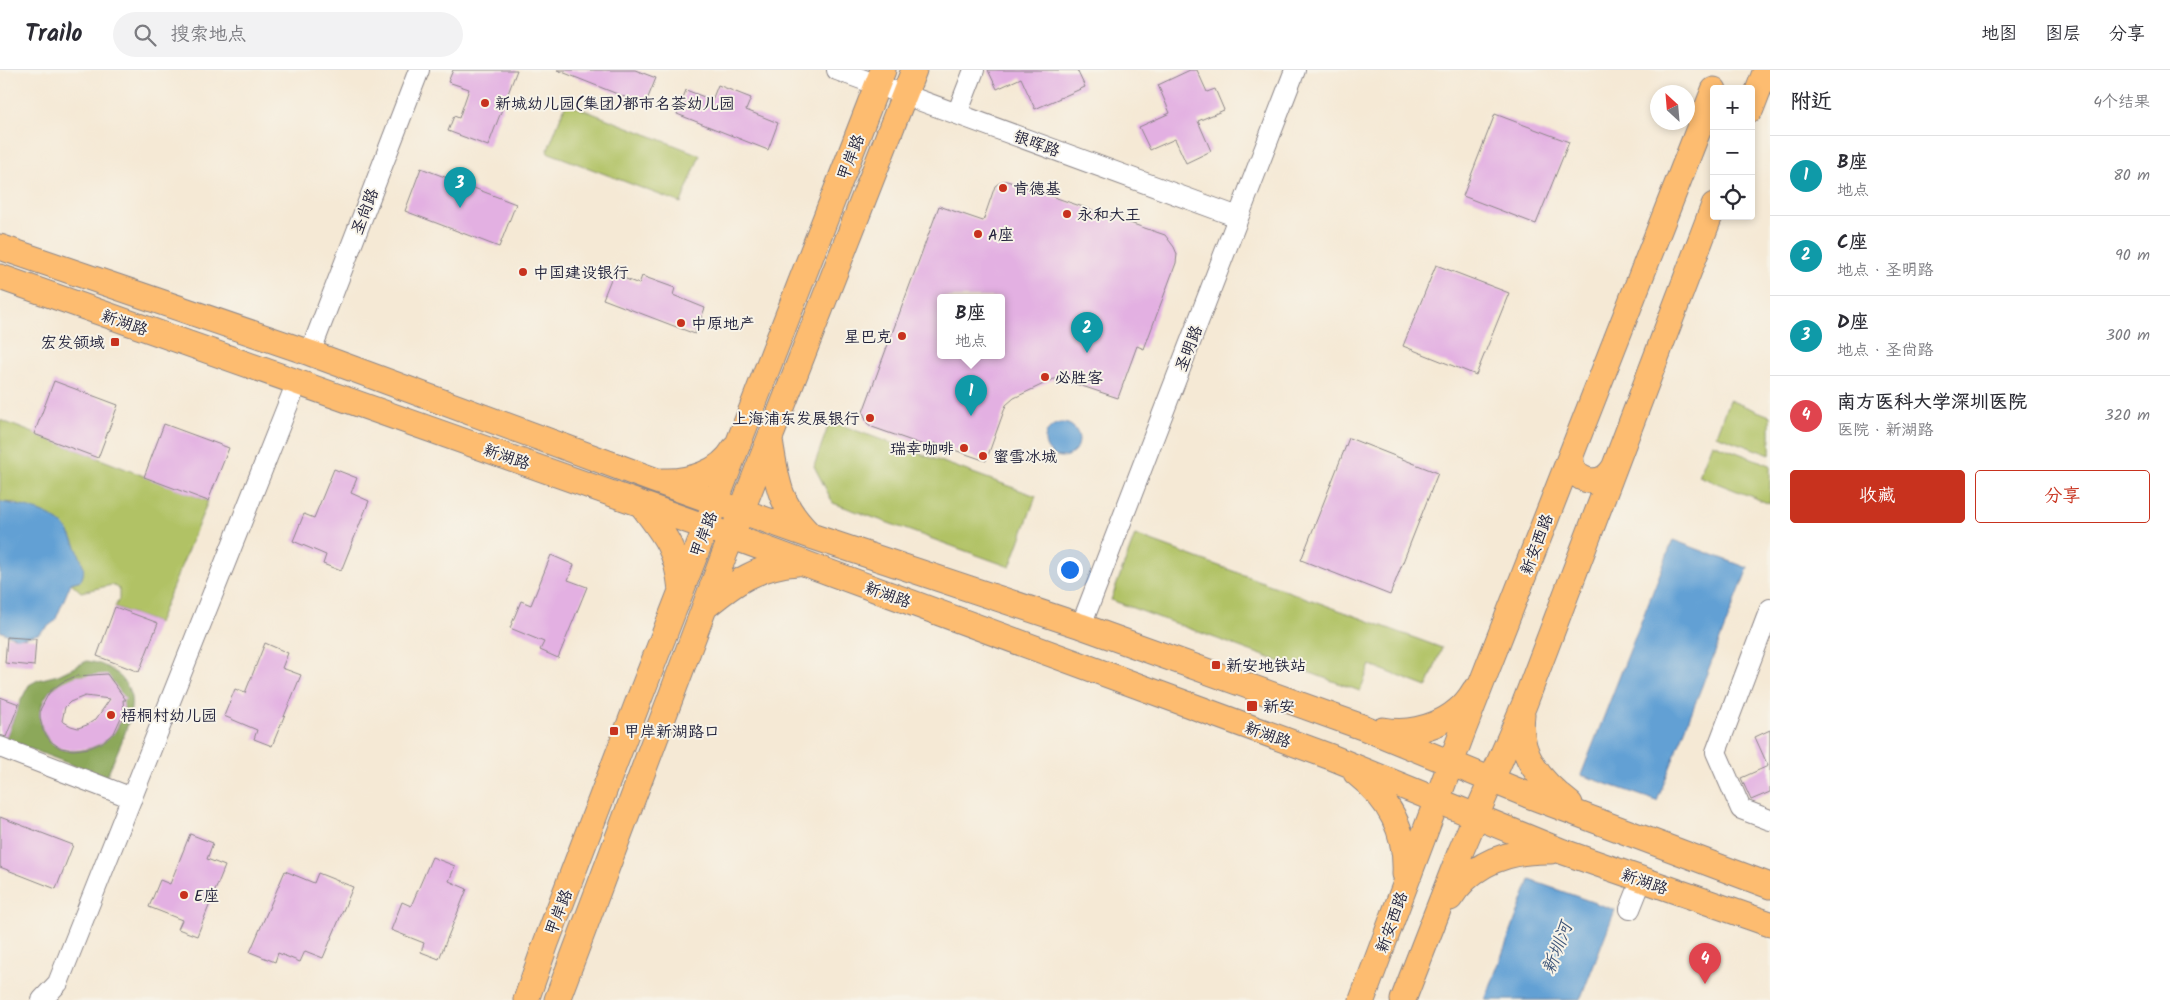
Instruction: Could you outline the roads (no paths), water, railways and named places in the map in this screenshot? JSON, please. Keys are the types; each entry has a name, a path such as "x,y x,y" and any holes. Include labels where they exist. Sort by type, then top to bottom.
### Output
{"main road":[{"name":"甲岸路","path":"557,1000 705,607 914,70"},
{"name":"新安西路","path":"1716,85 1722,70"},
{"path":"1755,99 1766,70"},
{"name":"甲岸路","path":"526,1000 638,702 880,78"},
{"name":"新安西路","path":"1362,1000 1492,658 1710,99"},
{"path":"1403,1000 1476,816 1524,705 1710,215"},
{"name":"新湖路","path":"0,247 310,353 742,512 1082,626 1365,728 1452,762 1528,795 1770,886"},
{"name":"新湖路","path":"0,278 706,527 1331,757 1561,851 1770,924"},
{"path":"116,318 107,309 107,300 117,290 127,290"},
{"path":"517,460 531,459 537,452 537,443 528,434"},
{"path":"770,439 782,498 788,511 811,536"},
{"path":"654,480 673,481 705,473 720,465 731,455 740,440"},
{"path":"1571,456 1570,464 1573,470 1584,480 1599,481 1605,478 1613,469"},
{"path":"641,504 672,549 679,572 681,591"},
{"path":"705,607 725,590 751,574 781,564 800,562"},
{"path":"1365,728 1404,731 1422,729 1448,718 1472,694 1492,658"},
{"path":"638,702 645,694 657,692 664,698 666,709"},
{"path":"1524,705 1521,736 1531,764 1553,791 1584,815"},
{"path":"1331,757 1372,786 1385,800 1393,814 1404,847 1405,884"},
{"path":"1435,921 1462,882 1472,872 1487,863 1519,852 1561,851"},
{"path":"508,1000 519,987 546,943"},
{"path":"574,953 576,1000"}],"street":[{"name":"圣尚路","path":"310,353 419,70"},
{"name":"银晖路","path":"837,70 880,78 904,95 1238,217"},
{"path":"957,114 974,70"},
{"name":"圣明路","path":"1082,626 1295,70"},
{"path":"42,1000 60,991 132,798 297,382"},
{"path":"1770,609 1716,752 1741,809 1770,820"},
{"path":"0,747 132,798"},
{"path":"1630,909 1642,879"}],"water":[{"path":"1062,423 1069,424 1074,428 1078,433 1078,447 1074,452 1069,456 1062,457 1055,456 1050,452 1046,447 1045,440 1046,433 1050,428 1055,424"},
{"path":"0,502 43,513 59,522 65,527 71,537 83,567 81,580 71,583 55,621 38,634 18,639 0,631"},
{"path":"1673,540 1748,568 1657,801 1581,775"},
{"name":"新圳河","path":"1530,880 1615,910 1580,1000 1485,1000"}],"place":[{"name":"新城幼儿园(集团)都市名荟幼儿园","path":"485,103"},
{"name":"肯德基","path":"1003,188"},
{"name":"D座","path":"460,208"},
{"name":"永和大王","path":"1067,214"},
{"name":"A座","path":"978,234"},
{"name":"中国建设银行","path":"523,272"},
{"name":"中原地产","path":"681,323"},
{"name":"星巴克","path":"902,336"},
{"name":"宏发领域","path":"115,342"},
{"name":"C座","path":"1087,353"},
{"name":"必胜客","path":"1045,377"},
{"name":"B座","path":"971,416"},
{"name":"上海浦东发展银行","path":"870,418"},
{"name":"瑞幸咖啡","path":"964,448"},
{"name":"蜜雪冰城","path":"983,456"},
{"name":"新安地铁站","path":"1216,665"},
{"name":"新安","path":"1252,706"},
{"name":"梧桐村幼儿园","path":"111,715"},
{"name":"甲岸新湖路口","path":"614,731"},
{"name":"E座","path":"184,895"},
{"name":"南方医科大学深圳医院","path":"1705,984"}]}
